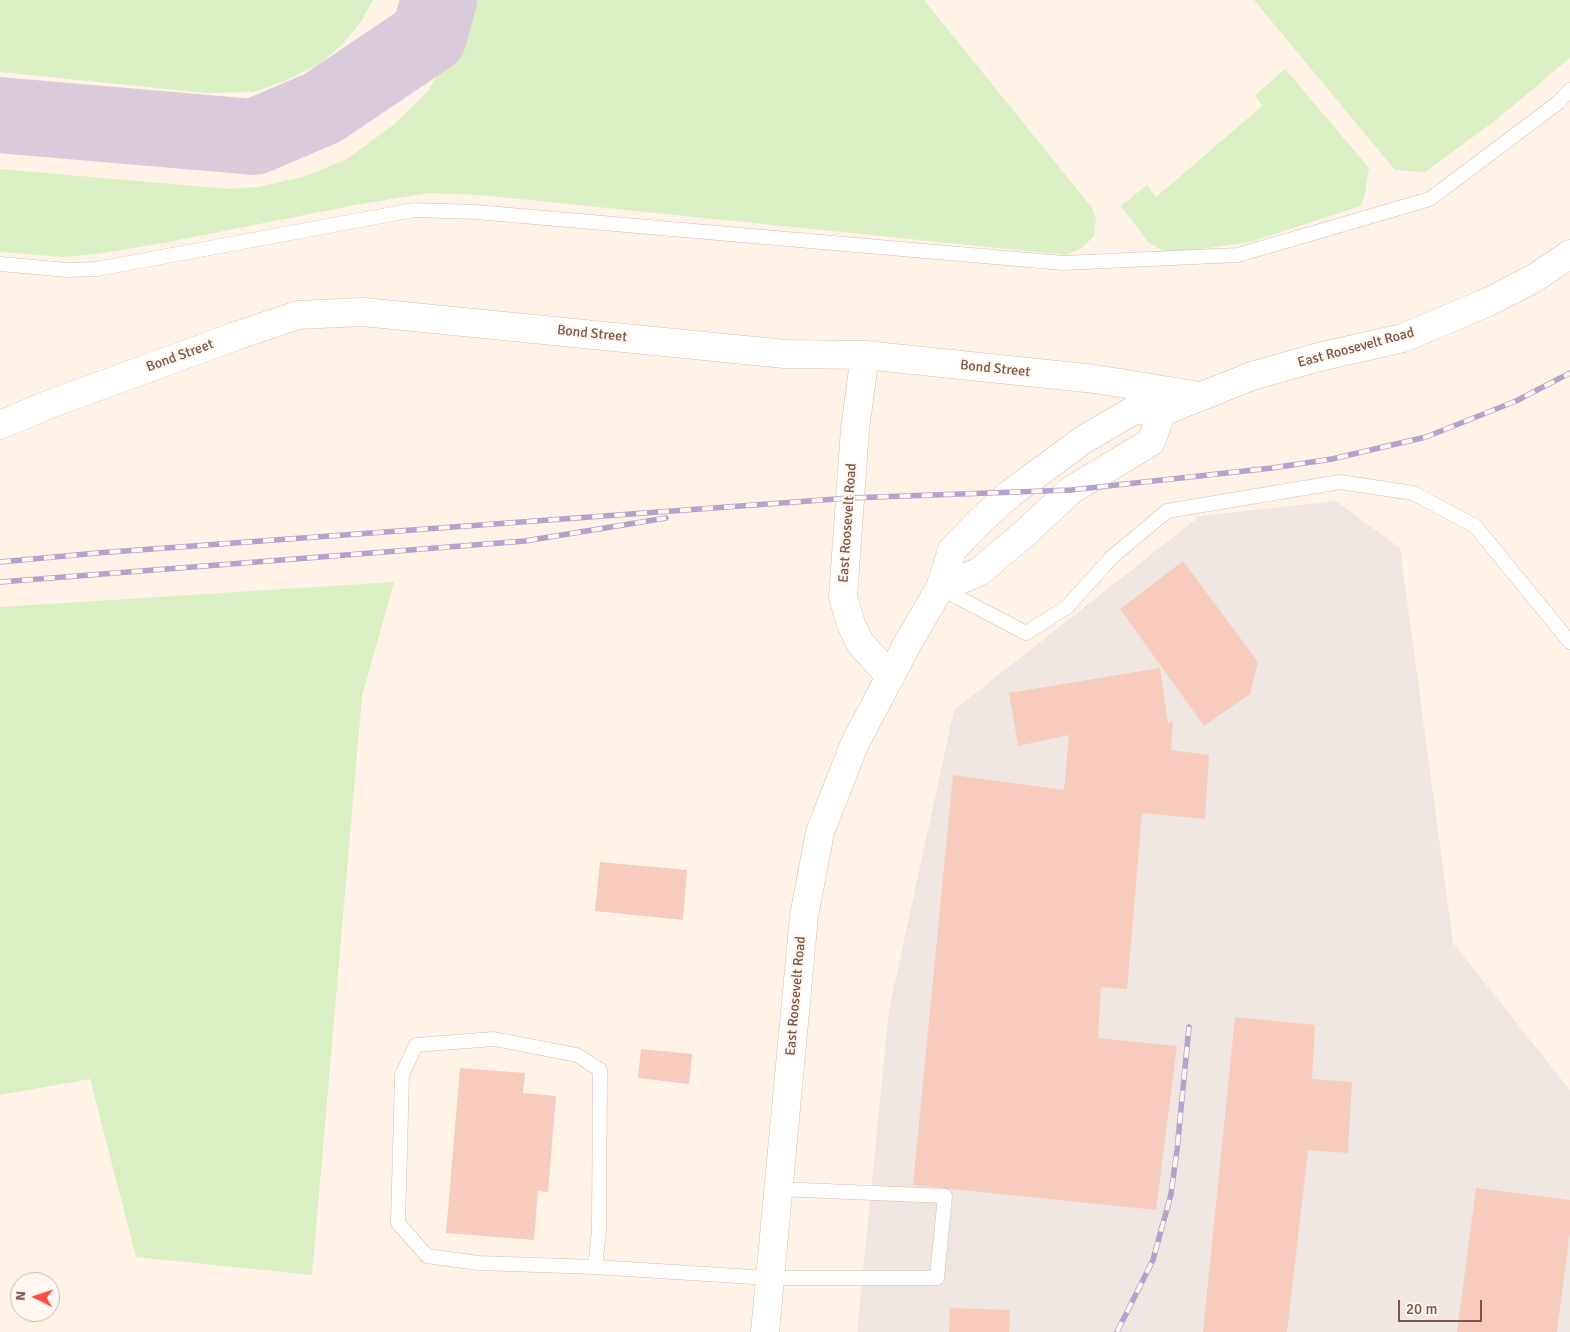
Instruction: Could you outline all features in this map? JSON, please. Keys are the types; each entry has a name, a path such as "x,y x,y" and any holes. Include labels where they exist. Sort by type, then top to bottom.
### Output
{"main road":[{"name":"East Roosevelt Road","path":"765,1332 804,916 820,832 855,743 890,676 940,588 952,550 1011,493 1083,440 1134,410 1162,412 1252,376 1403,338 1488,302 1533,279 1570,254"},
{"name":"Bond Street","path":"0,425 236,336 298,315 363,312 785,354 865,355 1095,379 1200,396"},
{"name":"East Roosevelt Road","path":"865,355 855,429 843,597 851,624 860,643 890,676"},
{"path":"940,588 979,572 1024,534 1071,490 1151,442 1162,412"}],"lane":[{"path":"0,264 67,270 97,269 414,210 476,212 1063,263 1238,255 1430,199 1559,102 1570,90"},
{"path":"940,588 1026,633 1068,607 1112,557 1167,511 1340,482 1413,493 1475,526 1570,642"},
{"path":"595,1267 599,1230 600,1070 577,1055 494,1039 416,1045 402,1075 398,1222 427,1256 478,1263 595,1267 770,1278 937,1278 945,1196 778,1188"}],"shaded area":[{"path":"1336,501 1400,548 1453,943 1570,1090 1570,1332 857,1332 889,1010 954,710 1200,516"}],"green space":[{"path":"0,0 373,0 360,23 342,45 319,64 285,81 254,92 205,93 0,72"},
{"path":"477,0 924,0 1093,209 1096,219 1094,236 1082,248 1066,255 480,195 428,193 97,254 63,257 0,252 0,169 229,189 258,187 306,176 347,159 392,126 428,91 459,40"},
{"path":"1254,0 1570,0 1570,58 1496,120 1425,172 1395,170"},
{"path":"1285,69 1369,168 1361,206 1250,242 1168,254 1148,242 1121,206 1147,185 1156,197 1262,106 1255,95"},
{"path":"394,582 362,696 312,1275 136,1257 90,1079 0,1095 0,607"}],"building":[{"path":"1183,561 1258,662 1250,694 1204,726 1120,609"},
{"path":"1160,668 1168,723 1173,721 1171,750 1209,755 1205,819 1142,813 1127,989 1101,987 1098,1038 1177,1046 1156,1210 913,1185 953,775 1064,790 1069,735 1018,746 1009,693"},
{"path":"600,862 687,870 683,920 595,911"},
{"path":"1235,1017 1315,1025 1312,1079 1352,1082 1348,1153 1308,1150 1287,1332 1203,1332"},
{"path":"641,1049 692,1054 689,1084 638,1078"},
{"path":"460,1068 525,1073 523,1093 556,1096 548,1192 538,1191 534,1240 446,1233"},
{"path":"1476,1188 1570,1200 1570,1231 1557,1332 1457,1332"},
{"path":"950,1308 1010,1310 1009,1332 949,1332"}],"taxiway":[{"path":"0,115 254,137 322,108 429,36 439,0"}],"railway":[{"path":"0,562 97,553 850,498 1071,490 1272,468 1332,459 1426,437 1516,401 1570,373"},
{"path":"0,582 525,541 666,518"},
{"path":"1117,1332 1153,1260 1171,1194 1189,1027"}]}
